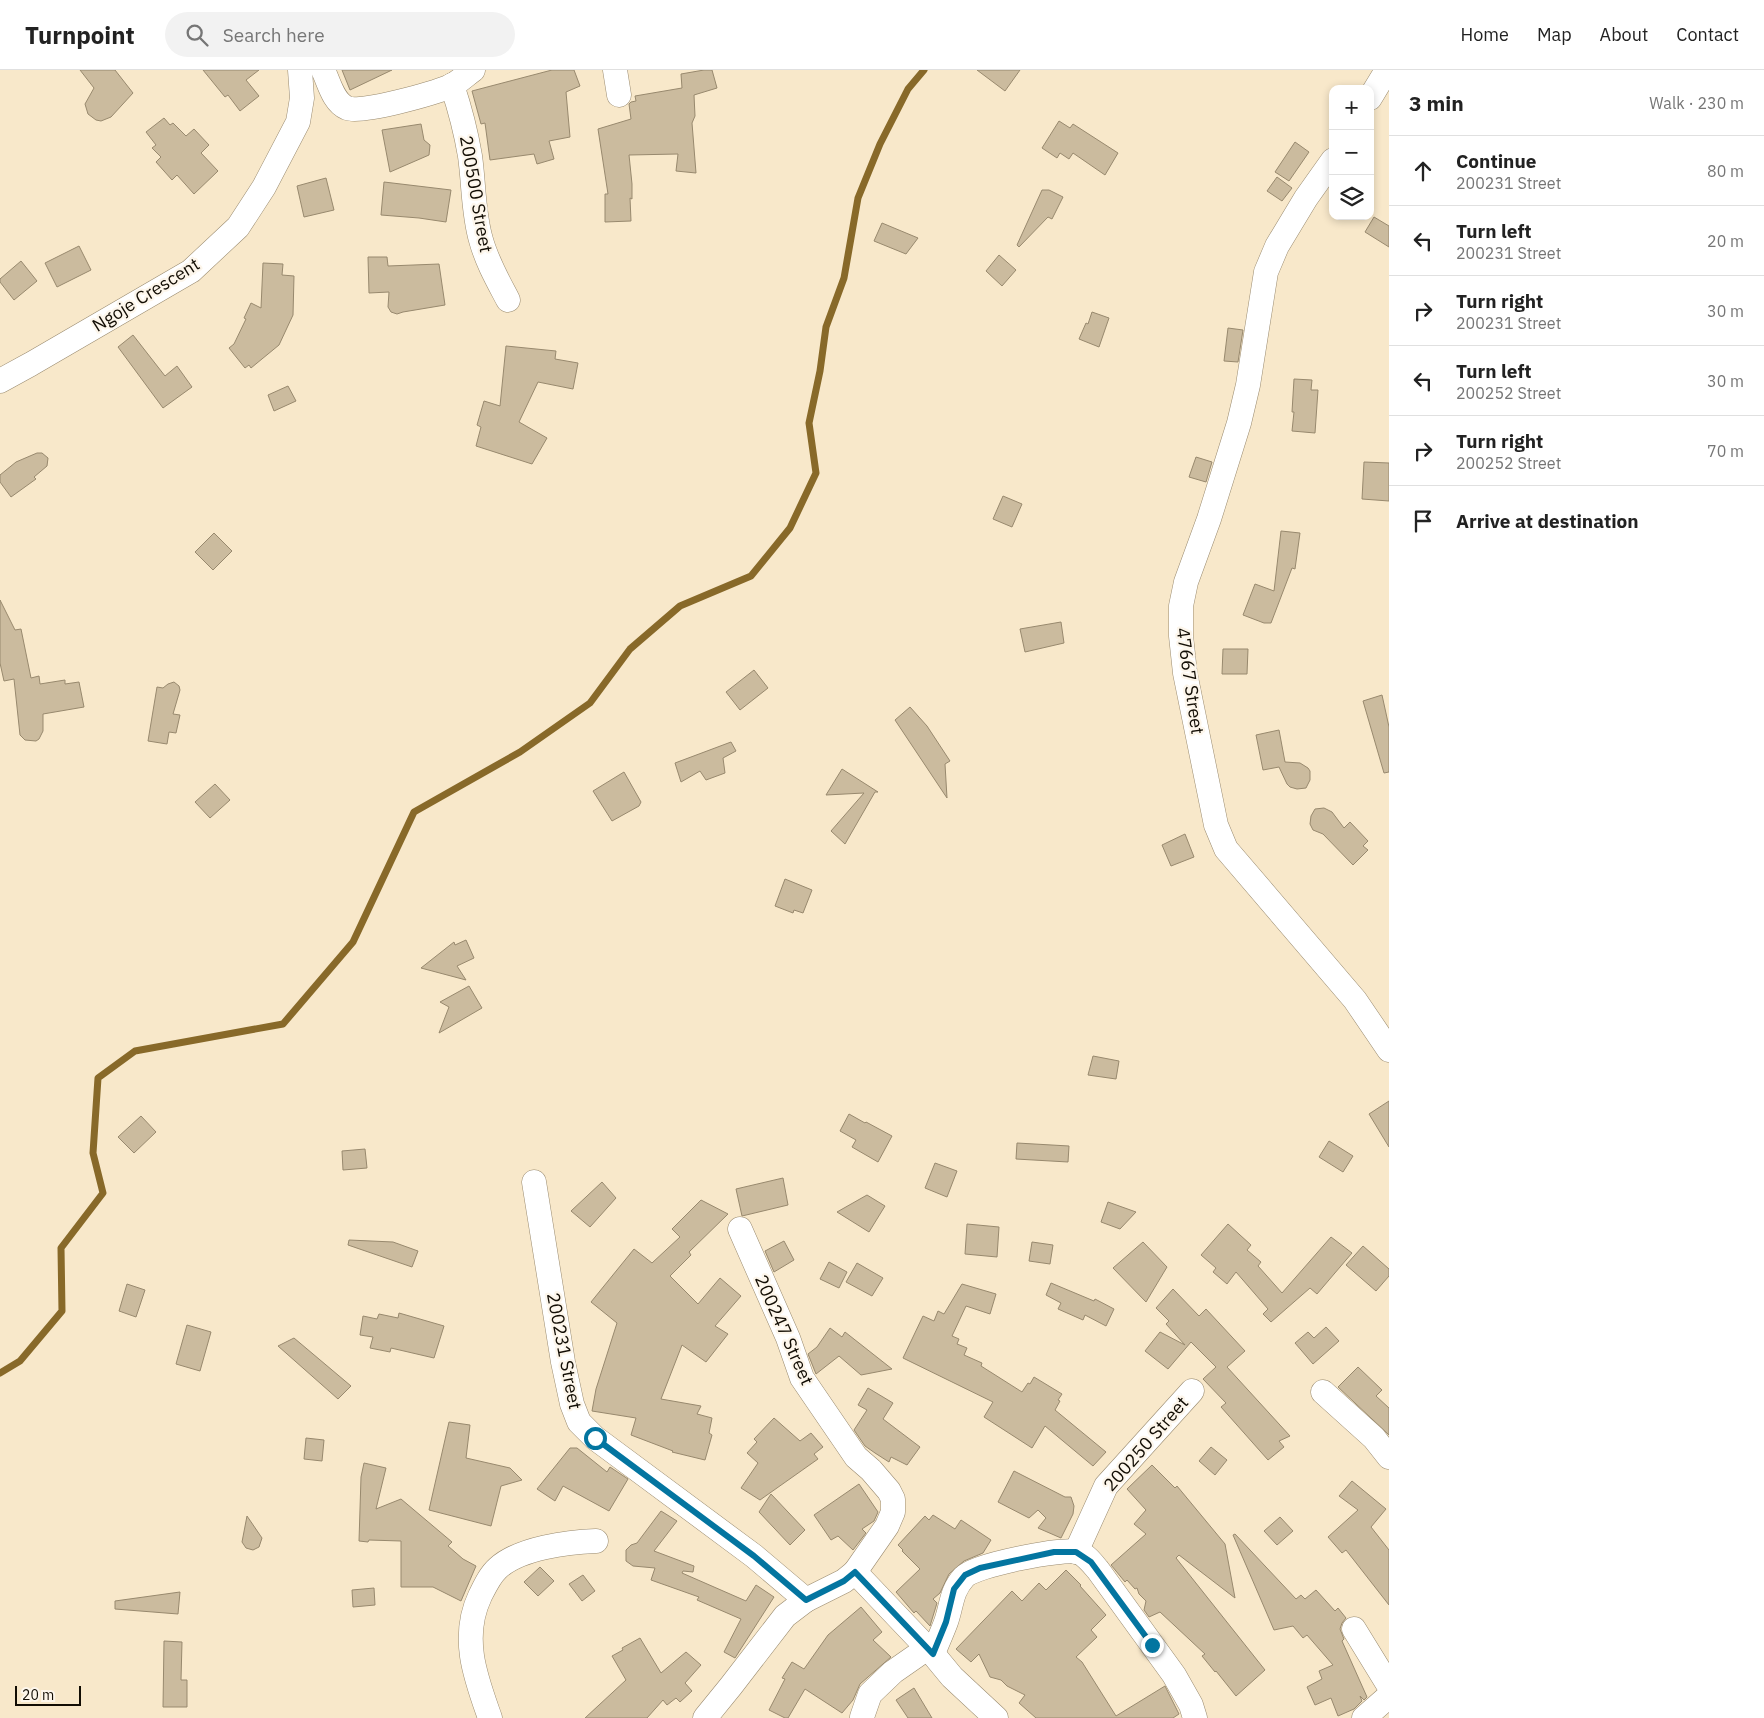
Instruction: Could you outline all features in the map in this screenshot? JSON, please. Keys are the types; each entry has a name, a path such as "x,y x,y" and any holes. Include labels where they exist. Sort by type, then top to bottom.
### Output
{"street":[{"name":"Ngoje Crescent","path":"0,381 191,271 238,227 264,188 298,122 302,98 300,70"},
{"path":"323,70 336,100 347,108 361,109 389,104 452,85 473,70"},
{"path":"615,70 619,95"},
{"path":"1374,91 1387,70"},
{"name":"200500 Street","path":"452,85 462,116 470,157 474,203 481,239 491,269 508,300"},
{"name":"47667 Street","path":"1329,166 1306,198 1278,246 1266,272 1248,385 1239,424 1209,519 1186,582 1182,606 1181,636 1185,673 1208,788 1216,825 1226,849 1355,1000 1389,1050"},
{"name":"200231 Street","path":"534,1182 563,1362 572,1404 579,1422 595,1438 754,1556 806,1600"},
{"name":"200247 Street","path":"740,1229 796,1355 797,1365 802,1378 856,1458 871,1470 890,1491 893,1512 887,1526 855,1572"},
{"name":"200250 Street","path":"1076,1552 1106,1486 1192,1391"},
{"path":"1323,1392 1374,1438 1389,1457"},
{"path":"490,1718 472,1656 470,1629 474,1609 490,1576 505,1562 550,1546 596,1541"},
{"path":"862,1717 870,1694 892,1672 929,1651 946,1622 954,1589 965,1575 980,1568 1000,1563 1054,1552 1076,1552 1086,1556 1098,1570 1174,1675 1191,1705 1195,1718"},
{"path":"705,1718 785,1616 806,1600 844,1581 855,1572 952,1677 996,1718"},
{"path":"1354,1630 1389,1686"},
{"path":"1364,1718 1389,1696"}],"building":[{"path":"80,70 115,70 133,93 111,117 101,121 96,120 88,114 85,104 94,88"},
{"path":"203,70 259,70 246,80 259,96 240,111 228,95 225,97"},
{"path":"342,70 392,70 350,90"},
{"path":"552,70 574,70 580,86 566,92 570,137 549,141 554,159 537,164 534,154 490,160 485,123 481,124 472,91"},
{"path":"712,70 717,88 694,95 695,116 692,123 696,173 676,171 678,154 629,155 632,184 632,199 630,198 631,221 605,222 605,194 608,194 598,129 631,119 629,104 636,101 635,96 682,88 681,74"},
{"path":"977,70 1020,70 1005,91"},
{"path":"164,118 170,125 173,123 186,136 194,129 209,145 201,153 218,171 194,194 177,175 172,180 156,162 161,157 152,148 156,145 146,132"},
{"path":"1059,121 1070,128 1073,124 1118,153 1105,175 1073,153 1069,159 1060,153 1057,158 1042,148"},
{"path":"421,124 424,140 430,145 429,155 390,172 382,130"},
{"path":"1295,142 1309,152 1289,181 1275,172"},
{"path":"1277,177 1292,188 1282,201 1267,191"},
{"path":"326,178 334,210 304,217 297,186"},
{"path":"384,182 451,190 446,222 381,215"},
{"path":"1042,190 1049,190 1063,197 1052,219 1048,217 1019,247 1017,245"},
{"path":"1374,217 1389,226 1389,247 1365,232 1374,220"},
{"path":"882,223 918,238 906,254 874,241"},
{"path":"79,246 91,270 57,287 45,263"},
{"path":"999,255 1016,270 1002,286 986,271"},
{"path":"368,257 387,257 388,266 439,264 445,305 397,314 391,312 388,307 389,292 369,293"},
{"path":"21,261 37,281 14,300 0,282 0,279"},
{"path":"263,263 283,264 282,275 294,276 293,315 279,345 251,368 249,365 245,368 229,348 234,344 246,319 244,318 251,303 261,308"},
{"path":"1092,312 1109,318 1099,347 1079,339 1086,323 1088,324"},
{"path":"1228,328 1243,330 1238,362 1224,361"},
{"path":"133,335 165,376 177,366 192,387 163,408 118,347"},
{"path":"506,346 556,351 555,359 578,363 573,389 538,382 519,422 547,438 532,464 476,446 481,427 477,425 484,401 500,406"},
{"path":"1294,379 1312,380 1311,390 1318,390 1315,433 1292,431"},
{"path":"288,386 296,401 274,411 268,395"},
{"path":"37,453 42,453 48,458 47,466 34,477 36,479 11,497 0,482 0,475 16,462"},
{"path":"1196,457 1212,462 1206,482 1189,477"},
{"path":"1364,462 1389,463 1389,501 1362,499"},
{"path":"1003,496 1022,504 1012,527 993,519"},
{"path":"1281,531 1300,533 1295,569 1292,568 1271,623 1264,623 1243,615 1255,584 1274,591"},
{"path":"214,533 232,551 213,570 195,552"},
{"path":"0,600 15,630 21,629 31,678 39,676 40,684 65,680 65,684 79,682 84,707 43,714 43,731 36,741 25,740 20,735 14,679 4,681 0,663"},
{"path":"1061,622 1064,643 1025,652 1020,629"},
{"path":"1223,649 1248,649 1247,674 1222,674"},
{"path":"754,670 768,688 740,710 726,692"},
{"path":"174,682 179,686 180,690 173,714 180,715 176,733 169,732 167,744 148,741 157,687 163,688"},
{"path":"1382,695 1389,727 1389,772 1384,773 1363,701"},
{"path":"910,707 927,726 950,761 945,764 947,798 895,720"},
{"path":"1279,730 1285,762 1300,763 1310,771 1310,780 1306,788 1297,789 1290,787 1279,767 1263,770 1256,735"},
{"path":"731,742 736,751 723,758 725,773 706,780 700,771 681,782 675,763"},
{"path":"842,769 878,792 875,792 845,844 831,831 864,793 826,795"},
{"path":"624,772 641,802 639,806 612,821 593,791"},
{"path":"215,784 230,800 210,818 195,802"},
{"path":"1324,808 1332,812 1344,828 1350,822 1368,841 1363,846 1368,850 1353,865 1323,834 1313,830 1310,824 1311,816 1315,809"},
{"path":"1185,834 1194,857 1171,866 1162,845"},
{"path":"785,879 812,890 803,913 794,910 793,913 775,906"},
{"path":"466,940 474,958 457,966 466,980 421,968 454,942 455,945"},
{"path":"469,986 482,1008 439,1033 449,1007 440,1002"},
{"path":"1093,1056 1119,1061 1116,1079 1088,1075"},
{"path":"1389,1101 1389,1147 1369,1114"},
{"path":"849,1114 892,1136 878,1162 852,1147 856,1140 840,1131"},
{"path":"141,1116 156,1132 134,1153 118,1137"},
{"path":"1329,1141 1353,1156 1343,1172 1319,1157"},
{"path":"1017,1143 1069,1146 1068,1162 1016,1159"},
{"path":"365,1149 367,1168 343,1170 342,1151"},
{"path":"935,1163 957,1171 947,1197 925,1188"},
{"path":"783,1178 788,1205 742,1216 736,1189"},
{"path":"602,1182 616,1198 590,1227 571,1211"},
{"path":"867,1195 885,1206 869,1232 837,1212"},
{"path":"701,1200 728,1214 689,1252 691,1255 670,1276 698,1304 720,1278 741,1296 715,1326 728,1334 706,1362 682,1345 661,1399 701,1406 697,1414 712,1418 709,1433 712,1435 705,1460 672,1452 631,1435 636,1418 592,1411 596,1389 617,1323 591,1302 634,1249 652,1263 680,1237 672,1229"},
{"path":"1108,1202 1136,1212 1120,1229 1101,1222"},
{"path":"967,1224 999,1227 997,1257 965,1254"},
{"path":"1228,1224 1251,1245 1247,1250 1261,1262 1258,1266 1282,1293 1331,1237 1352,1253 1317,1294 1310,1288 1271,1322 1263,1314 1268,1309 1236,1272 1227,1284 1213,1272 1216,1268 1201,1255"},
{"path":"349,1240 393,1242 418,1251 412,1267 348,1245"},
{"path":"784,1241 794,1260 774,1272 765,1251"},
{"path":"1032,1242 1053,1245 1050,1264 1029,1261"},
{"path":"1143,1242 1167,1267 1146,1302 1113,1268"},
{"path":"1363,1246 1389,1269 1389,1276 1376,1291 1346,1265"},
{"path":"829,1262 847,1272 839,1288 820,1279"},
{"path":"857,1263 883,1278 872,1296 846,1282"},
{"path":"1051,1283 1094,1301 1095,1299 1114,1309 1106,1326 1085,1315 1083,1320 1058,1309 1061,1303 1046,1295"},
{"path":"127,1284 145,1290 136,1317 119,1311"},
{"path":"962,1284 996,1294 990,1314 966,1306 952,1336 959,1339 957,1344 967,1348 964,1355 982,1363 981,1366 1022,1392 1034,1377 1062,1394 1055,1410 1106,1452 1093,1466 1045,1426 1032,1448 984,1417 993,1402 903,1358 923,1316 934,1321 938,1311 944,1314"},
{"path":"1173,1289 1199,1316 1206,1309 1245,1351 1227,1367 1290,1436 1279,1441 1284,1447 1268,1460 1221,1407 1226,1403 1203,1379 1216,1367 1191,1342 1168,1369 1145,1351 1160,1332 1185,1345 1166,1324 1169,1321 1156,1308"},
{"path":"399,1313 444,1326 434,1358 391,1348 390,1352 370,1348 373,1337 360,1335 363,1316 377,1319 379,1314 398,1318"},
{"path":"187,1325 211,1332 200,1371 176,1364"},
{"path":"1326,1327 1339,1341 1313,1364 1295,1343 1308,1332 1314,1338"},
{"path":"830,1328 842,1337 845,1332 892,1369 861,1375 839,1356 816,1374 808,1354 817,1347"},
{"path":"294,1338 351,1386 338,1399 278,1346"},
{"path":"1358,1367 1382,1390 1376,1396 1389,1408 1389,1435 1338,1387"},
{"path":"868,1388 893,1403 883,1419 920,1447 907,1465 891,1457 889,1462 875,1453 865,1446 854,1430 867,1410 858,1405"},
{"path":"774,1418 800,1441 811,1433 823,1447 814,1454 818,1459 760,1500 741,1488 758,1463 747,1453 757,1442 754,1439"},
{"path":"449,1422 470,1425 466,1458 510,1468 522,1480 501,1486 491,1526 429,1510"},
{"path":"306,1438 324,1440 322,1461 304,1459"},
{"path":"1211,1447 1227,1460 1215,1475 1199,1461"},
{"path":"570,1448 577,1448 607,1472 610,1467 628,1479 609,1511 563,1486 555,1501 537,1489"},
{"path":"364,1463 386,1468 376,1509 401,1499 452,1542 448,1546 463,1559 476,1566 461,1601 433,1587 401,1587 401,1541 359,1541 361,1477"},
{"path":"1152,1465 1175,1488 1177,1486 1225,1544 1235,1598 1179,1555 1176,1558 1265,1670 1236,1696 1202,1656 1205,1654 1160,1612 1149,1617 1144,1610 1146,1601 1139,1594 1137,1588 1135,1589 1127,1580 1125,1582 1111,1565 1146,1534 1134,1524 1146,1510 1127,1489"},
{"path":"1014,1471 1065,1497 1071,1497 1074,1506 1073,1514 1061,1538 1038,1528 1046,1518 1038,1510 1029,1518 998,1502"},
{"path":"1352,1481 1386,1509 1371,1527 1389,1550 1389,1605 1346,1550 1342,1553 1328,1537 1358,1510 1339,1496"},
{"path":"859,1484 878,1512 874,1521 862,1529 866,1533 853,1550 838,1536 831,1540 814,1515"},
{"path":"771,1494 805,1530 790,1545 759,1512"},
{"path":"661,1511 677,1521 654,1551 694,1566 693,1572 683,1571 682,1573 746,1601 756,1585 774,1597 735,1658 724,1652 741,1619 697,1600 699,1597 651,1580 655,1568 633,1566 626,1561 626,1550 631,1545 637,1543"},
{"path":"933,1515 955,1529 961,1520 991,1540 983,1553 964,1561 949,1574 940,1593 933,1599 937,1603 930,1626 916,1611 914,1613 896,1592 920,1569 898,1545 925,1516 929,1520"},
{"path":"247,1516 262,1538 259,1547 253,1550 246,1548 242,1542"},
{"path":"1280,1517 1293,1531 1277,1545 1264,1531"},
{"path":"1235,1534 1296,1599 1301,1595 1305,1599 1316,1590 1335,1611 1338,1608 1346,1618 1340,1629 1344,1639 1342,1641 1367,1697 1364,1700 1360,1696 1362,1701 1354,1709 1338,1716 1331,1698 1315,1705 1307,1687 1322,1679 1319,1671 1333,1665 1307,1635 1303,1638 1293,1626 1274,1630 1233,1535"},
{"path":"540,1567 554,1581 538,1596 524,1582"},
{"path":"1066,1570 1106,1615 1091,1630 1097,1637 1076,1657 1082,1662 1116,1716 1165,1686 1179,1714 1173,1718 1036,1718 1019,1703 1025,1695 1007,1686 1001,1680 990,1677 979,1654 971,1662 956,1649 1012,1591 1022,1601 1039,1583 1046,1590"},
{"path":"583,1575 595,1591 582,1601 569,1584"},
{"path":"374,1588 375,1605 353,1607 352,1590"},
{"path":"180,1592 178,1614 115,1609 115,1601"},
{"path":"861,1607 882,1632 873,1640 891,1657 860,1684 853,1700 842,1713 805,1689 788,1718 769,1710 785,1679 782,1678 792,1662 804,1669 828,1635"},
{"path":"640,1638 661,1673 686,1652 701,1665 685,1683 692,1691 680,1702 676,1698 667,1705 663,1700 647,1718 585,1718 626,1680 612,1656"},
{"path":"164,1641 182,1642 181,1680 187,1680 187,1707 163,1707"},
{"path":"914,1688 932,1718 908,1718 896,1700"}],"waterway":[{"path":"0,1373 20,1361 62,1311 61,1248 103,1193 93,1153 98,1078 135,1051 283,1024 353,942 414,812 520,752 590,703 630,649 680,606 751,576 790,528 816,473 809,423 820,371 826,327 844,278 858,198 880,144 908,89 924,70"}],"route":[{"path":"595,1438 754,1556 806,1600 844,1581 855,1572 933,1654 946,1622 954,1589 965,1575 980,1568 1054,1552 1076,1552 1086,1556 1152,1645"}]}
